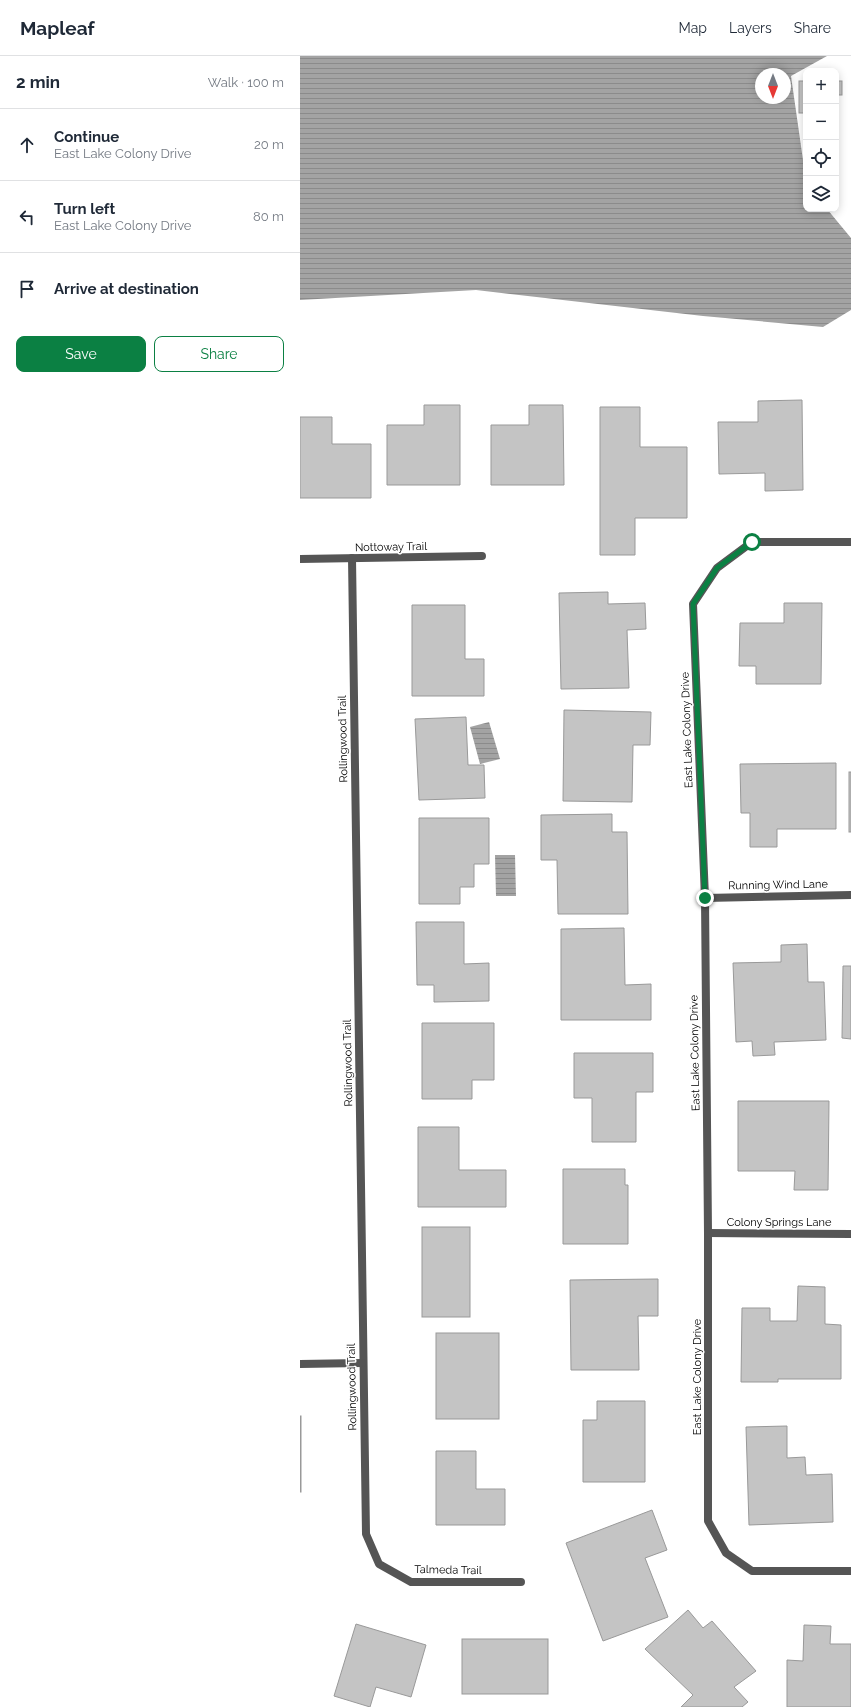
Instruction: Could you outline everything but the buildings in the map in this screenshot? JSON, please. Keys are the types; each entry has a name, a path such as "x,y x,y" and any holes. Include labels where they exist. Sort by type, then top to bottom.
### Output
{"street":[{"name":"East Lake Colony Drive","path":"851,542 752,542 717,568 693,604 705,898 708,1233 708,1521 726,1553 752,1571 851,1571"},
{"name":"Nottoway Trail","path":"300,559 482,556"},
{"name":"Rollingwood Trail","path":"352,558 362,1363 366,1534 379,1564"},
{"name":"Running Wind Lane","path":"705,898 851,895"},
{"name":"Colony Springs Lane","path":"708,1233 851,1234"},
{"path":"300,1364 362,1363"},
{"name":"Talmeda Trail","path":"379,1564 411,1582 521,1582"}],"shaded area":[{"path":"300,56 827,56 791,76 803,160 803,212 829,212 851,238 851,310 823,327 703,316 476,290 300,300"},
{"path":"489,722 500,759 480,764 470,727"},
{"path":"495,855 515,855 516,896 496,896"}],"route":[{"path":"705,898 693,604 717,568 752,542"}]}
